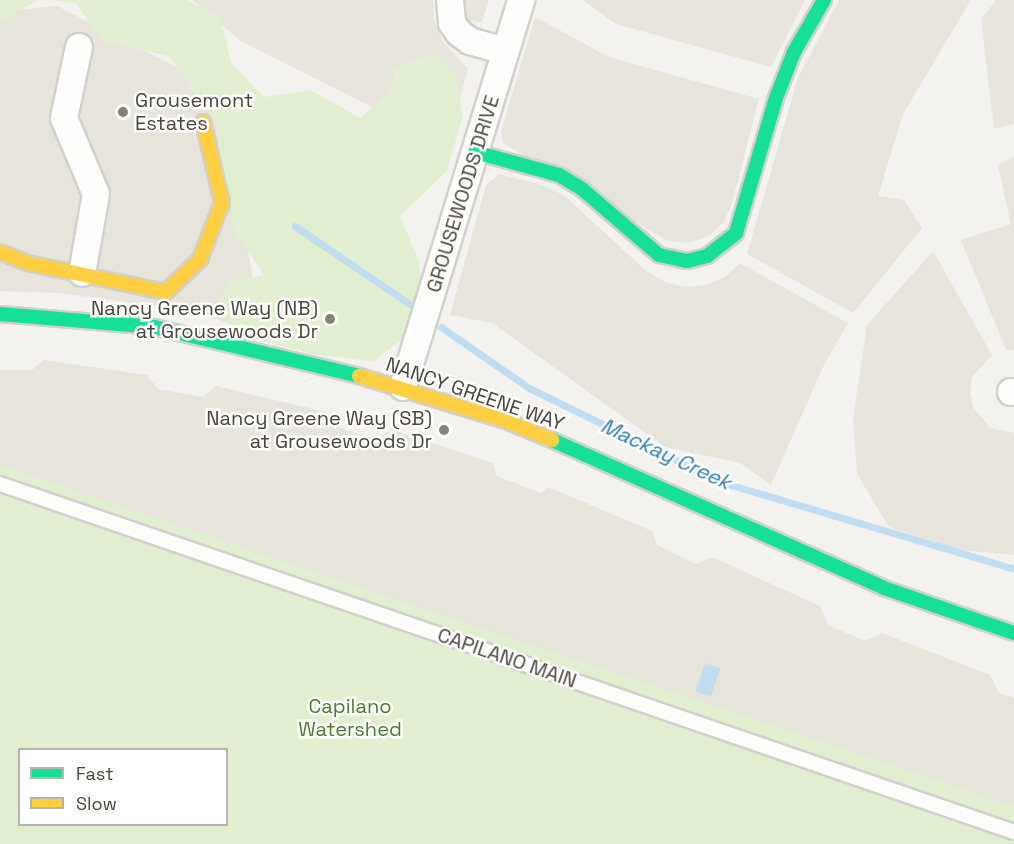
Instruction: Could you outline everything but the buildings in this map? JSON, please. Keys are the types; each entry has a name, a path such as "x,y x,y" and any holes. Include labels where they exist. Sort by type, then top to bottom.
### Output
{"street":[{"path":"450,0 452,23 459,33 470,41 505,51"},
{"name":"GROUSEWOODS DRIVE","path":"403,387 520,0"},
{"path":"475,152 560,175 582,189 659,255 687,261 707,256 736,232 746,209 776,98 795,52 824,0"},
{"path":"79,47 64,118 96,194 82,273"},
{"path":"154,327 166,292 200,260 222,203 203,122"},
{"path":"0,252 27,263 166,292"},
{"name":"NANCY GREENE WAY","path":"0,314 154,327 403,387 506,422 659,485 884,588 1014,633"}],"lane":[{"name":"CAPILANO MAIN","path":"0,484 1014,832"}],"shaded area":[{"path":"192,0 433,0 434,19 443,42 468,69 447,145 241,41"},
{"path":"462,0 489,0 482,22 467,21"},
{"path":"583,0 805,0 771,67 616,24"},
{"path":"839,0 971,0 903,114 878,196 904,200 922,228 853,313 747,254 798,78"},
{"path":"996,0 1014,0 1014,124 994,129 981,19"},
{"name":"Grousemont Estates","path":"57,6 216,87 263,330 156,306 59,293 0,291 0,12"},
{"path":"535,17 609,57 759,99 732,203 724,222 709,236 689,243 668,241 503,143 501,132"},
{"path":"1014,156 1014,350 1006,350 961,240 1011,224 998,165"},
{"path":"499,174 543,185 565,196 645,270 665,282 685,287 706,285 725,277 740,263 848,323 823,367 771,485 740,463 665,447 492,323 450,315 486,185"},
{"path":"933,251 992,355 972,377 970,393 974,409 991,428 1014,433 1014,555 960,550 889,527 857,474 853,419 867,325"},
{"path":"44,360 147,375 158,389 203,397 216,386 326,412 334,426 377,439 392,430 493,463 497,476 540,493 548,487 652,531 657,545 696,564 712,557 820,606 828,625 865,641 882,633 990,675 999,693 1014,698 1014,816 0,468 0,370 32,370"}],"green space":[{"path":"0,0 38,0 0,21"},
{"path":"53,0 186,0 220,17 231,63 264,97 311,90 360,118 390,92 395,70 411,59 438,56 456,76 463,115 447,171 400,216 419,262 421,287 405,338 373,361 313,354 235,334 217,304 229,282 264,275 235,232 222,181 216,126 169,56 103,42 77,4"},
{"name":"Capilano Watershed","path":"0,466 1014,807 1014,844 0,844"}],"water":[{"path":"705,663 720,668 711,696 696,692"}],"waterway":[{"name":"Mackay Creek","path":"295,226 411,305"},
{"name":"Mackay Creek","path":"441,327 529,388 721,482 1014,569"}],"traffic: fast":[{"path":"475,152 559,175 582,189 659,255 687,261 707,256 736,233 776,98 794,52 824,0"},
{"path":"0,314 154,327 359,376"},
{"path":"552,440 884,588 1014,633"}],"traffic: slow":[{"path":"0,252 27,263 166,292 200,259 222,203 203,122"},
{"path":"359,376 506,421 552,440"}],"place":[{"name":"Grousemont Estates","path":"123,112"},
{"name":"Nancy Greene Way (NB) at Grousewoods Dr","path":"330,319"},
{"name":"Nancy Greene Way (SB) at Grousewoods Dr","path":"444,430"}]}
